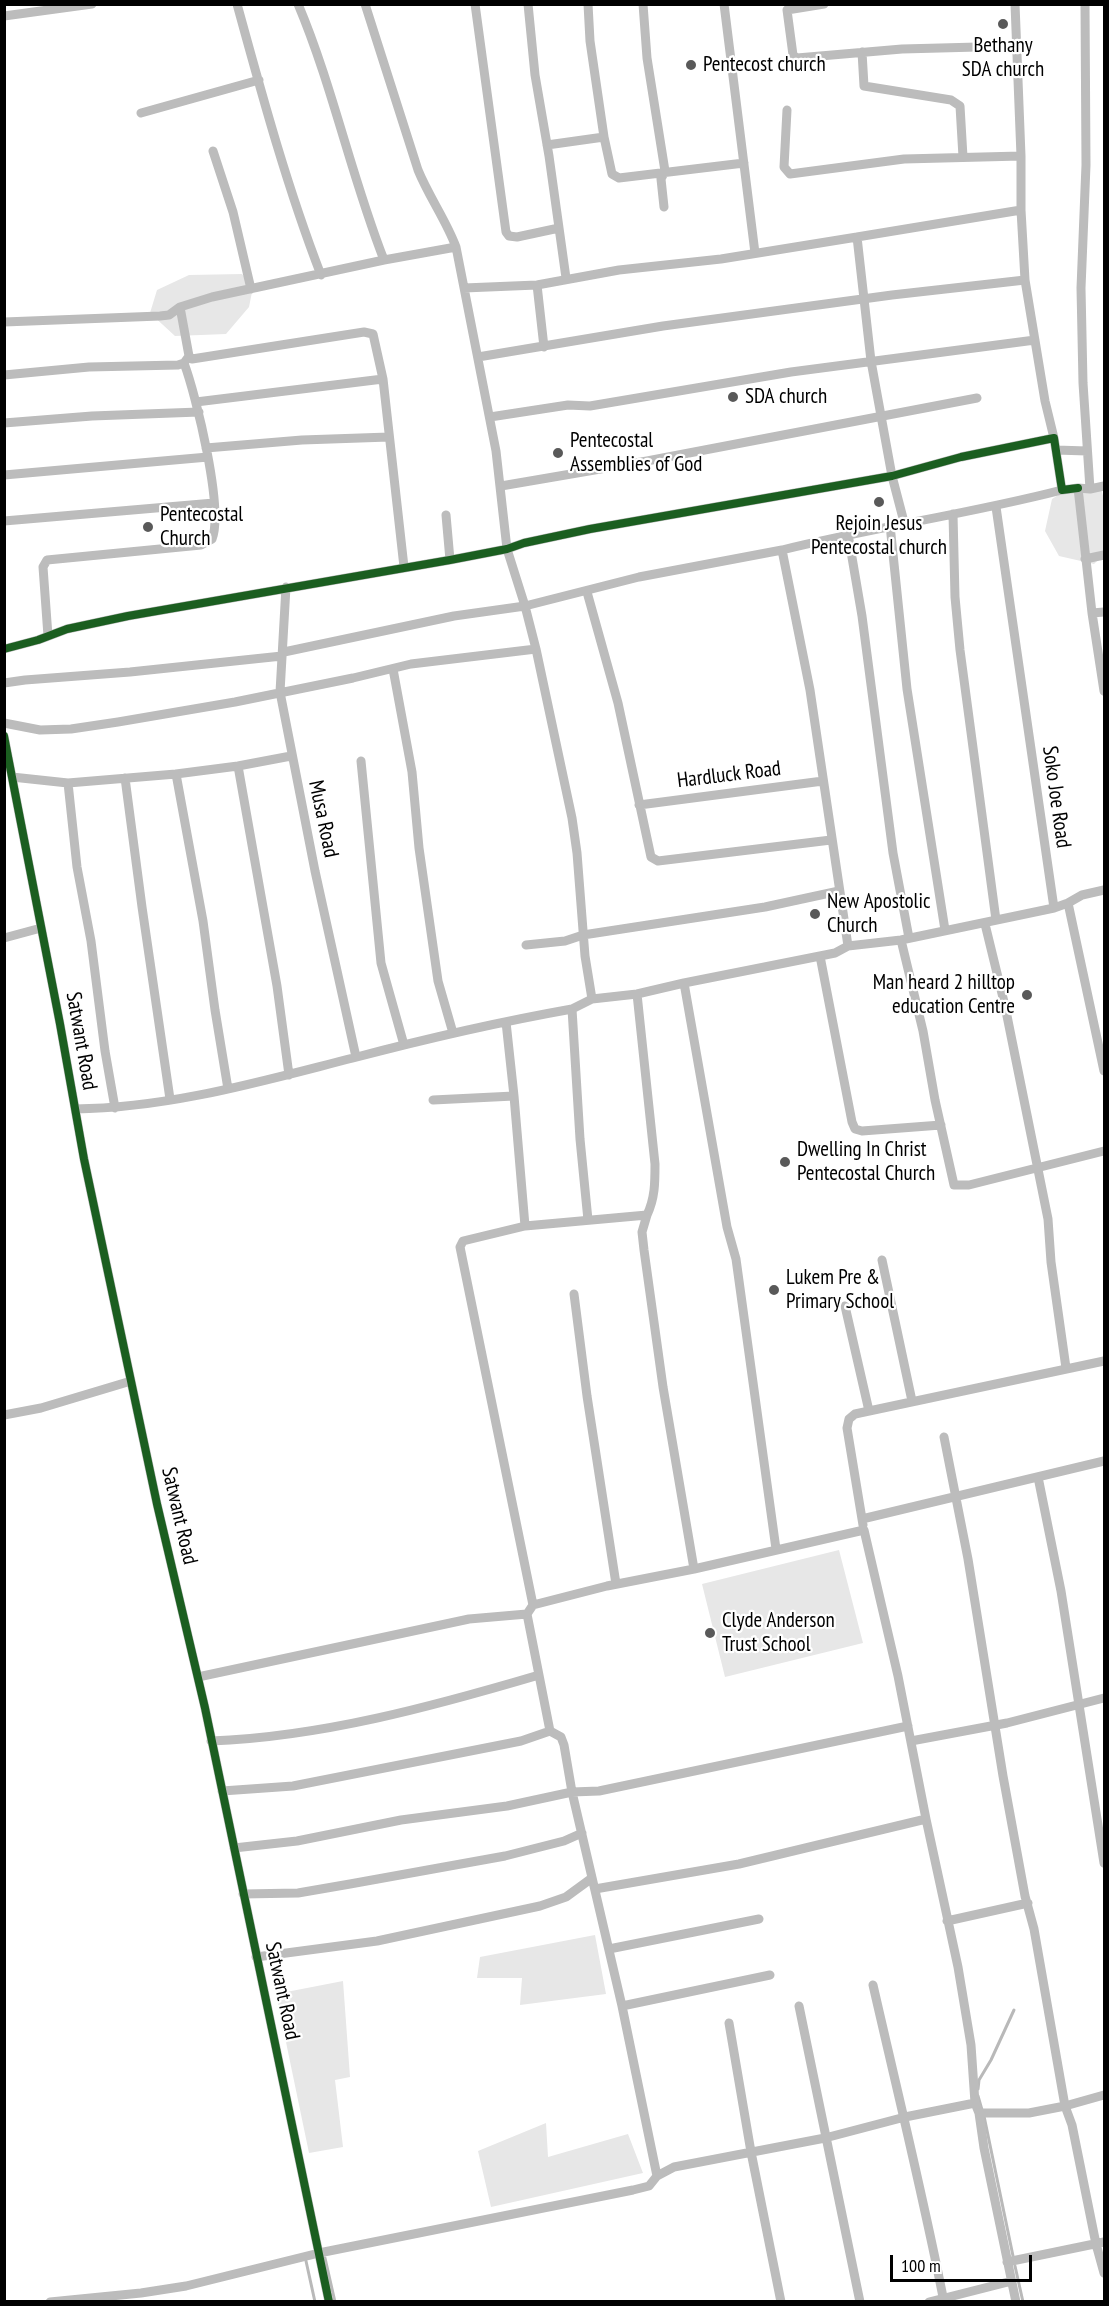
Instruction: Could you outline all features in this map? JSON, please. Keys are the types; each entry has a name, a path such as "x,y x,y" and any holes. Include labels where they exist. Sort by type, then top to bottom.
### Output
{"street":[{"path":"4,16 92,4"},
{"path":"237,4 305,231 321,274"},
{"path":"298,4 318,53 360,195 384,260"},
{"path":"365,4 418,170 426,189 446,222 456,247 490,417 501,486 507,549 536,649 572,818 577,853 582,935 592,999"},
{"path":"475,4 506,231 509,236 517,237 559,228"},
{"path":"528,4 535,75 566,278"},
{"path":"588,4 590,41 604,137 612,174 616,178 632,177 665,171 744,163"},
{"path":"643,4 647,58 665,171 661,180 664,207"},
{"path":"724,4 755,253"},
{"path":"824,4 787,7 793,55 797,58 902,49 1016,46"},
{"path":"1015,4 1025,280 1062,490"},
{"path":"1085,4 1086,165 1081,288 1089,489"},
{"path":"862,52 864,86 951,100 960,106 963,157"},
{"path":"141,113 259,80"},
{"path":"787,110 784,167 789,174 904,159 1022,156"},
{"path":"547,145 604,137"},
{"path":"213,151 232,212 251,289"},
{"path":"464,288 537,285 566,278 755,253 1021,210"},
{"path":"857,237 871,362 892,476 904,522"},
{"path":"4,322 169,315 180,307 251,289 456,247"},
{"path":"478,357 674,325 1025,280"},
{"path":"537,285 544,347"},
{"path":"48,636 43,567 45,561 201,544 212,539 214,503 207,452 186,360 180,307"},
{"path":"4,375 186,360 370,332 375,336 383,379 404,567"},
{"path":"490,417 568,405 590,406 791,372 1035,339"},
{"path":"196,402 383,379"},
{"path":"501,486 977,398"},
{"path":"4,423 92,416 199,412"},
{"path":"4,474 302,440 389,437"},
{"path":"4,649 128,616 450,560 590,529 892,476 961,457 1054,438"},
{"path":"1056,450 1087,451"},
{"path":"4,683 130,672 283,654 454,616 525,606 639,577 782,550 904,522 996,507 1062,490 1104,486"},
{"path":"1078,488 1085,559 1103,672 1104,692"},
{"path":"4,521 214,503"},
{"name":"Soko Joe Road","path":"996,507 1054,908"},
{"path":"953,514 955,597 962,669 996,920"},
{"path":"447,515 450,560"},
{"path":"890,525 907,688 945,930"},
{"path":"848,534 862,616 905,939 954,1185 969,1185 1104,1151"},
{"path":"782,550 804,655 848,946"},
{"path":"1085,559 1104,555"},
{"name":"Musa Road","path":"286,587 280,692 291,756 356,1057"},
{"path":"587,592 618,703 651,856 658,861 831,840"},
{"path":"1092,613 1104,612"},
{"path":"4,723 40,730 71,729 177,712 427,662 536,649"},
{"path":"393,669 412,771 419,848 438,981 453,1033"},
{"name":"Satwant Road","path":"4,736 10,782 41,928 84,1159 157,1504 198,1677 256,1957 308,2191 329,2301"},
{"path":"10,782 68,783 176,774 291,756"},
{"path":"361,761 381,963 404,1045"},
{"path":"238,766 277,986 289,1075"},
{"path":"176,774 203,921 228,1089"},
{"path":"125,778 170,1099"},
{"name":"Hardluck Road","path":"639,805 823,781"},
{"path":"68,783 76,861 91,941 115,1108"},
{"path":"75,1109 115,1108 228,1089 453,1033 572,1008 592,999 637,994 835,953 848,946 905,939 984,924 1054,908 1082,895 1104,890"},
{"path":"526,945 565,941 582,935 765,907 839,891"},
{"path":"1068,903 1104,1071"},
{"path":"984,924 1005,1006 1048,1219 1051,1262 1066,1368"},
{"path":"4,938 41,928"},
{"path":"820,956 855,1129 862,1131 941,1125"},
{"path":"684,983 727,1227 736,1258 776,1549"},
{"path":"637,994 655,1164 655,1192 642,1232 663,1387 694,1569"},
{"path":"572,1008 580,1139 588,1220"},
{"path":"506,1022 525,1226"},
{"path":"433,1100 514,1096"},
{"path":"533,1605 460,1247 463,1241 525,1226 647,1215"},
{"path":"882,1260 912,1401"},
{"path":"574,1294 616,1584"},
{"path":"845,1306 869,1411"},
{"path":"1016,2301 984,2148 980,2112 975,2103 971,2045 958,1967 926,1819 909,1726 864,1530 847,1428 849,1419 855,1414 1104,1361"},
{"path":"4,1415 41,1408 131,1381"},
{"path":"944,1437 970,1570 995,1725 1065,2106 1072,2126 1100,2243 1104,2273"},
{"path":"862,1519 1104,1461"},
{"path":"1038,1478 1061,1591 1104,1863"},
{"path":"550,1731 527,1614 533,1605 616,1584 694,1569 864,1530"},
{"path":"198,1677 469,1619 527,1614"},
{"path":"211,1741 259,1739 350,1723 469,1695 539,1675"},
{"path":"911,1741 995,1725 1104,1698"},
{"path":"234,1848 297,1841 401,1820 507,1806 572,1792 599,1791 909,1726"},
{"path":"222,1791 293,1786 521,1741 550,1731 561,1737 622,2006 657,2176"},
{"path":"595,1889 739,1864 926,1819"},
{"path":"243,1894 298,1893 350,1884 505,1856 564,1841 582,1833"},
{"path":"256,1957 377,1941 540,1906 566,1897 592,1878"},
{"path":"947,1921 1028,1903"},
{"path":"609,1949 759,1919"},
{"path":"622,2006 770,1975"},
{"path":"873,1985 905,2117 909,2146 944,2300"},
{"path":"798,2006 860,2301"},
{"path":"729,2023 750,2152 781,2301"},
{"path":"980,2112 1029,2113 1104,2095"},
{"path":"50,2301 141,2293 186,2286 319,2253 633,2190 650,2186 657,2176 675,2167 825,2138 905,2117 975,2103"},
{"path":"1007,2262 1100,2243"},
{"path":"929,2301 944,2300 1012,2281"}],"shaded area":[{"path":"242,274 253,287 249,307 226,334 175,336 150,313 157,290 189,275"},
{"path":"1074,485 1101,489 1104,499 1104,554 1094,564 1059,556 1045,531 1052,499"},
{"path":"839,1550 863,1643 725,1677 702,1584"},
{"path":"595,1935 606,1994 520,2005 522,1978 477,1978 480,1957"},
{"path":"343,1981 350,2077 335,2080 343,2147 309,2153 276,1994"},
{"path":"546,2123 548,2157 628,2134 643,2173 491,2207 478,2151"}],"waterway":[{"path":"978,2089 979,2080 1014,2010"},
{"path":"978,2096 982,2110"},
{"path":"984,2116 1013,2256"},
{"path":"325,2258 335,2302"},
{"path":"306,2261 315,2302"},
{"path":"1015,2266 1023,2302"}],"cycle path":[{"path":"4,649 67,629 128,616 450,560 590,529 892,476 961,457 1054,438 1062,490 1078,488"},
{"path":"4,736 84,1159 157,1504 205,1708 329,2302"}],"place":[{"name":"Bethany SDA church","path":"1003,24"},
{"name":"Pentecost church","path":"691,65"},
{"name":"SDA church","path":"733,397"},
{"name":"Pentecostal Assemblies of God","path":"558,453"},
{"name":"Rejoin Jesus Pentecostal church","path":"879,502"},
{"name":"Pentecostal Church","path":"148,527"},
{"name":"New Apostolic Church","path":"815,914"},
{"name":"Man heard 2 hilltop education Centre","path":"1027,995"},
{"name":"Dwelling In Christ Pentecostal Church","path":"785,1162"},
{"name":"Lukem Pre & Primary School","path":"774,1290"},
{"name":"Clyde Anderson Trust School","path":"710,1633"}]}
